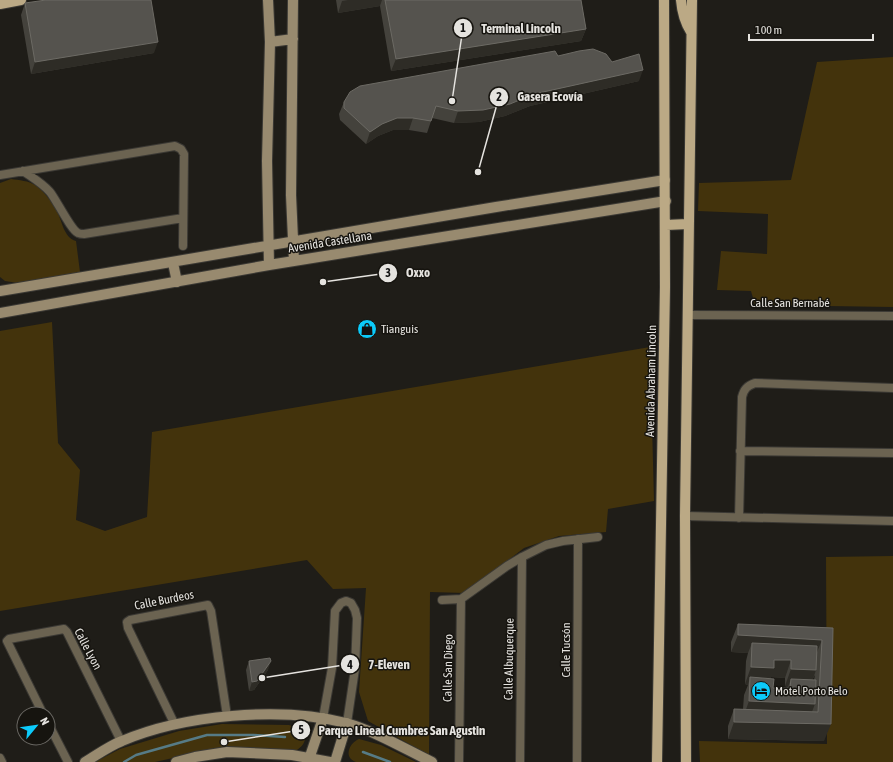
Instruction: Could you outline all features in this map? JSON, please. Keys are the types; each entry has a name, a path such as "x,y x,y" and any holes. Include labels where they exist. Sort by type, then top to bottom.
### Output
{"main road":[{"path":"5,2 21,0"},
{"name":"Avenida Abraham Lincoln","path":"657,762 666,225 664,0"},
{"path":"681,0 682,13 691,32"},
{"path":"686,762 685,516 692,0"},
{"path":"666,225 688,224"}],"street":[{"path":"268,0 270,42 267,161 269,265"},
{"path":"293,0 290,152 294,261"},
{"path":"270,42 293,38"},
{"path":"0,175 175,146 178,147 184,154 183,246"},
{"path":"23,172 40,182 50,193 61,208 72,228 77,233 84,234 183,218"},
{"name":"Avenida Castellana","path":"1,290 173,263 488,208 665,180"},
{"name":"Avenida Castellana","path":"0,313 269,265 666,201"},
{"path":"173,263 177,282"},
{"name":"Calle San Bernabé","path":"687,314 893,316"},
{"path":"739,518 742,397 745,388 755,384 893,388"},
{"path":"740,451 893,453"},
{"path":"685,516 893,521"},
{"path":"442,600 461,599 476,587 522,557 546,545 598,537"},
{"name":"Calle Tucsón","path":"577,762 578,539"},
{"name":"Calle Albuquerque","path":"520,762 522,557"},
{"name":"Calle San Diego","path":"459,762 461,599"},
{"path":"309,760 323,718 332,668 335,611 346,601 351,603 356,610 355,669 347,723 335,762"},
{"name":"Calle Burdeos","path":"175,725 128,628 127,622 130,620 208,605 211,611 227,716"},
{"name":"Calle Lyon","path":"39,706 7,641 9,639 64,629 67,632 121,741"},
{"path":"85,762 121,741 175,725 227,716 289,715 323,718 347,723 386,739 432,762"},
{"path":"56,739 68,762"},
{"path":"176,762 194,760 228,752 292,754 309,760 330,762"},
{"path":"0,758 2,762"}],"shaded area":[{"path":"893,57 893,307 755,305 751,291 717,290 721,251 767,254 768,214 698,211 699,183 791,180 817,62"},
{"path":"11,179 33,184 42,190 50,200 57,211 66,233 76,241 80,272 18,283 5,281 0,277 0,183"},
{"path":"52,322 58,443 80,470 76,520 105,531 147,517 152,432 650,347 654,501 608,509 606,532 559,536 524,548 465,593 430,592 429,755 368,721 359,692 366,588 333,589 307,560 0,611 0,331"},
{"path":"893,556 893,762 700,762 699,741 827,744 826,557"},
{"path":"222,724 289,725 295,727 303,733 305,741 303,745 293,752 191,754 155,762 95,762 120,749 179,731"},
{"path":"359,739 381,745 416,762 356,762 350,757 349,750 352,744"}],"building":[{"path":"46,0 151,0 158,42 35,62 25,3"},
{"path":"385,0 581,0 586,29 396,59"},
{"path":"593,49 606,54 612,62 639,54 643,70 534,94 510,104 483,110 458,111 436,106 431,121 413,118 397,118 382,124 370,132 344,108 344,102 350,92 360,86 555,51 558,56"},
{"path":"738,624 833,628 831,724 734,722 734,709 818,712 822,640 738,635"},
{"path":"752,643 817,646 816,670 791,669 791,660 774,660 774,668 751,667"},
{"path":"270,658 271,661 257,681 252,682 249,661"},
{"path":"750,677 774,679 773,688 790,688 791,679 816,680 815,704 749,701"}],"waterway":[{"path":"124,762 136,755 207,735 254,735 285,737"},
{"path":"363,752 390,762"}],"place":[{"name":"Terminal Lincoln","path":"452,101"},
{"name":"Gasera Ecovía","path":"478,172"},
{"name":"Oxxo","path":"323,282"},
{"name":"Tianguis","path":"367,329"},
{"name":"7-Eleven","path":"262,678"},
{"name":"Motel Porto Belo","path":"761,691"},
{"name":"Parque Lineal Cumbres San Agustin","path":"224,742"}]}
